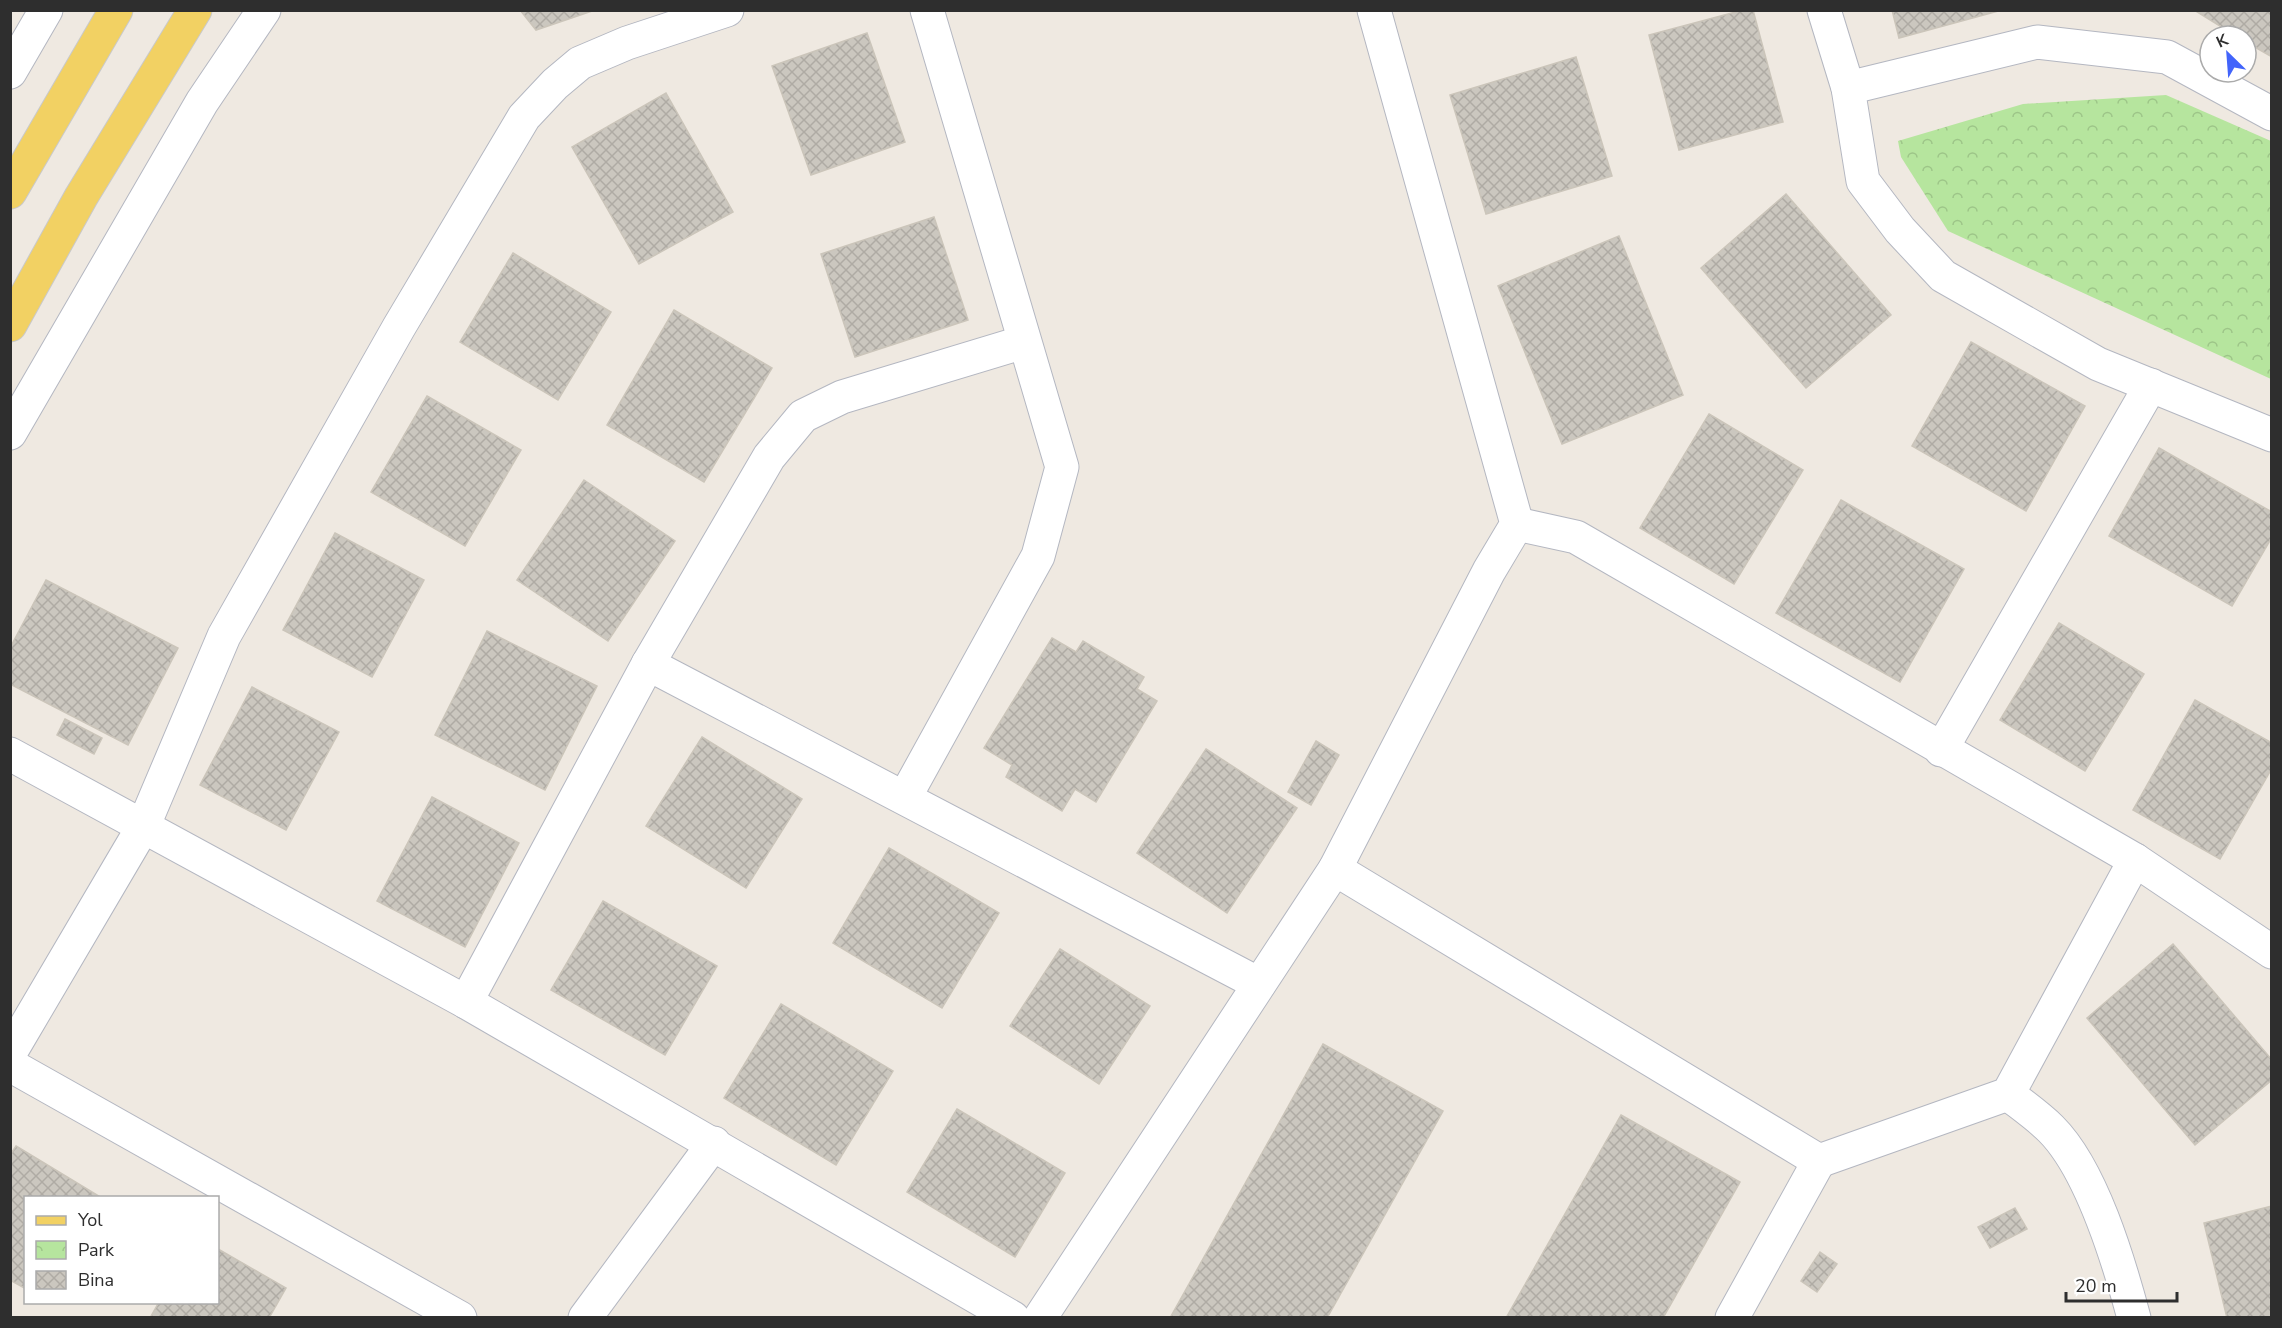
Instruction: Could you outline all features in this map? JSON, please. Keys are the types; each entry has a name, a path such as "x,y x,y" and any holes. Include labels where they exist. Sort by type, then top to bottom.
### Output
{"main road":[{"path":"10,192 116,10"},
{"path":"10,325 81,198 195,10"}],"street":[{"path":"10,72 46,10"},
{"path":"10,433 202,102 264,10"},
{"path":"10,1053 143,827 224,636 399,327 524,117 555,84 580,63 627,43 726,10"},
{"path":"905,797 1038,556 1062,467 927,10"},
{"path":"1040,1317 1335,869 1489,571 1517,524 1374,10"},
{"path":"1824,10 1848,88 1863,181 1900,230 1943,276 2098,364 2271,435"},
{"path":"1848,88 2037,42 2167,57 2271,114"},
{"path":"466,1002 648,664 769,457 803,416 842,397 1024,342"},
{"path":"1941,750 2151,385"},
{"path":"1517,524 1576,537 1941,750 2135,860 2271,952"},
{"path":"648,664 1259,984"},
{"path":"10,754 466,1002 1013,1317"},
{"path":"1732,1317 1819,1161 2008,1094 2135,860"},
{"path":"1335,869 1819,1161"},
{"path":"10,1065 460,1317"},
{"path":"2008,1094 2052,1129 2081,1172 2116,1253 2134,1317"},
{"path":"585,1317 714,1143"}],"green space":[{"path":"2166,95 2271,141 2271,379 1948,231 1901,157 1898,141 2023,104"}],"building":[{"path":"520,10 595,10 536,30"},
{"path":"1743,10 1753,10 1783,122 1679,150 1649,35"},
{"path":"1892,10 2002,10 1899,38"},
{"path":"2194,10 2272,10 2272,57 2258,49 2258,24 2217,24"},
{"path":"867,33 905,142 811,175 772,66"},
{"path":"1576,57 1612,176 1486,214 1450,95"},
{"path":"666,93 733,212 639,264 572,147"},
{"path":"1786,194 1891,315 1806,388 1701,268"},
{"path":"934,217 968,320 855,357 821,254"},
{"path":"1619,236 1683,395 1562,444 1498,286"},
{"path":"513,253 611,312 558,400 460,342"},
{"path":"674,310 772,368 704,482 607,425"},
{"path":"1971,342 2085,406 2026,511 1912,446"},
{"path":"427,396 521,450 465,546 371,492"},
{"path":"1709,414 1803,470 1734,584 1640,528"},
{"path":"2159,448 2272,512 2272,537 2232,606 2109,536"},
{"path":"584,480 675,541 608,641 517,580"},
{"path":"1841,500 1964,569 1900,682 1776,613"},
{"path":"335,533 424,580 372,677 283,630"},
{"path":"46,580 178,648 128,745 10,684 10,648"},
{"path":"2059,623 2144,674 2085,771 2000,720"},
{"path":"487,631 597,686 545,790 435,735"},
{"path":"1052,638 1076,652 1083,641 1144,677 1137,689 1157,701 1096,802 1075,789 1062,811 1006,777 1012,765 984,748"},
{"path":"252,687 339,732 286,830 200,785"},
{"path":"2195,700 2272,743 2272,768 2220,859 2133,810"},
{"path":"65,719 102,738 94,754 57,735"},
{"path":"702,737 802,799 746,888 646,826"},
{"path":"1316,741 1339,755 1311,805 1288,792"},
{"path":"1206,749 1297,808 1227,913 1137,853"},
{"path":"432,797 519,843 465,947 377,901"},
{"path":"889,848 999,913 942,1008 833,943"},
{"path":"603,901 717,966 665,1055 551,990"},
{"path":"2173,944 2272,1060 2272,1080 2195,1145 2087,1018"},
{"path":"1060,949 1150,1006 1099,1084 1010,1026"},
{"path":"781,1004 893,1071 836,1165 724,1098"},
{"path":"1323,1044 1443,1111 1327,1318 1170,1318"},
{"path":"957,1109 1065,1173 1015,1257 907,1192"},
{"path":"1621,1115 1740,1182 1663,1318 1506,1318"},
{"path":"16,1146 99,1196 24,1196 24,1288 10,1280 10,1155"},
{"path":"2272,1206 2272,1318 2227,1318 2204,1223"},
{"path":"2015,1208 2027,1229 1990,1248 1978,1227"},
{"path":"219,1250 286,1288 269,1318 150,1318 158,1304 219,1304"},
{"path":"1820,1252 1837,1264 1817,1292 1801,1281"}]}
